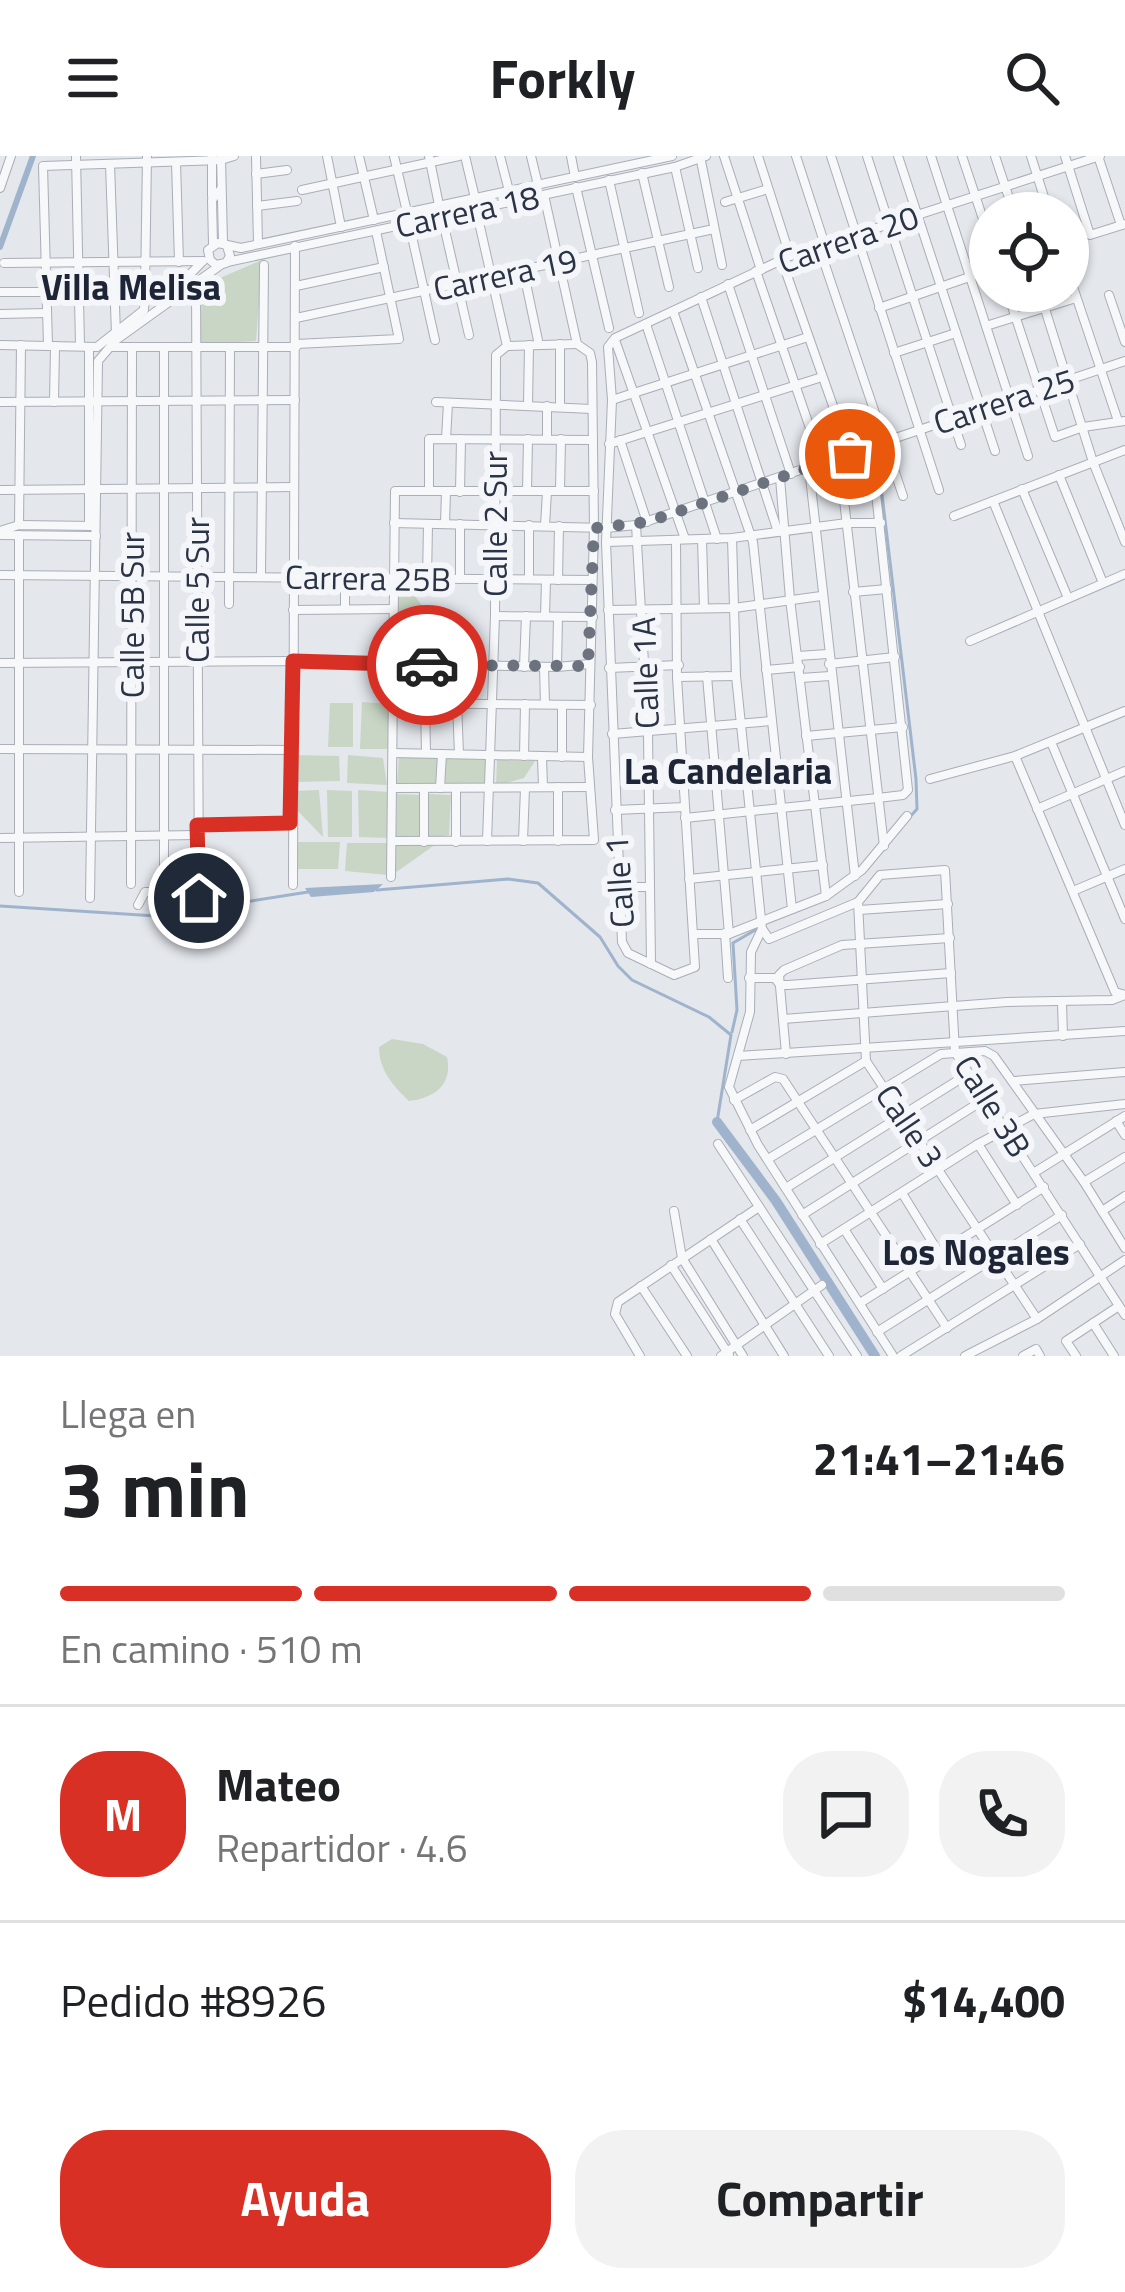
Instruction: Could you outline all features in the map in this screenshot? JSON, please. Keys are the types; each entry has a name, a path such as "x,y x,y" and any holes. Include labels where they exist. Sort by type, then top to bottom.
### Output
{"street":[{"path":"54,402 44,166 76,160 110,164 234,156"},
{"path":"256,156 258,244"},
{"path":"327,156 341,226"},
{"path":"359,156 374,220"},
{"path":"394,156 406,212"},
{"path":"302,190 429,159 462,156 475,198"},
{"path":"500,156 509,191"},
{"path":"531,156 577,344"},
{"path":"571,156 609,328"},
{"path":"604,156 639,313"},
{"path":"724,156 822,463"},
{"path":"758,156 844,455 853,592 884,847"},
{"path":"796,156 903,496"},
{"path":"831,156 940,490"},
{"path":"867,156 961,445"},
{"path":"898,156 994,451"},
{"path":"878,308 969,276 931,156"},
{"path":"962,156 974,192"},
{"path":"995,156 1007,192"},
{"path":"1030,156 1042,192"},
{"path":"1067,161 1090,236 1123,225 1099,156"},
{"name":"Carrera 20","path":"990,192 1067,161 1099,156"},
{"path":"703,157 722,265"},
{"name":"Carrera 18","path":"221,245 258,244 406,212 416,218 442,217 641,164 703,157"},
{"path":"90,898 93,401 98,361 221,245 222,188 217,158"},
{"path":"165,302 230,256 221,245 212,200 217,158"},
{"path":"0,345 84,347 116,334 144,310 147,159"},
{"path":"429,159 439,206"},
{"path":"76,160 84,347 93,401"},
{"path":"674,161 698,268"},
{"path":"0,188 6,162"},
{"path":"176,162 179,262"},
{"path":"110,164 116,334"},
{"path":"641,164 669,287"},
{"path":"256,174 287,170"},
{"path":"212,200 222,188"},
{"path":"724,202 768,189"},
{"name":"Carrera 18","path":"224,263 376,231 439,206 509,191 541,190"},
{"name":"Carrera 20","path":"612,342 786,259 969,199"},
{"path":"257,206 297,201"},
{"name":"Calle 2 Sur","path":"476,209 502,348 496,404 487,841"},
{"path":"442,217 470,334"},
{"path":"416,218 423,292 434,340"},
{"name":"Carrera 19","path":"296,318 714,229"},
{"path":"110,347 263,347 399,340 376,231"},
{"path":"293,885 295,246"},
{"path":"4,263 205,259 224,263"},
{"path":"261,576 264,265"},
{"path":"296,286 384,267"},
{"path":"524,269 534,345 528,405"},
{"name":"Calle 5 Sur","path":"196,283 199,898"},
{"path":"728,284 791,474"},
{"path":"145,290 165,302"},
{"path":"0,292 46,292"},
{"path":"1109,295 1125,342"},
{"path":"701,297 781,531"},
{"path":"673,311 753,542 792,909"},
{"path":"981,312 1028,455"},
{"path":"1014,312 1055,437 1121,421 1081,312"},
{"path":"986,326 1035,312"},
{"path":"1046,312 1093,462 1125,542"},
{"path":"0,314 47,313"},
{"path":"646,324 717,539"},
{"path":"894,353 956,333"},
{"path":"612,400 808,337"},
{"path":"612,342 609,444 822,377"},
{"path":"612,342 635,393 681,540 677,677 693,934 727,934 762,925 826,896 855,876 907,816"},
{"path":"560,344 560,407"},
{"path":"392,841 594,840 588,758 593,580 600,528 594,491 590,353 577,344 502,348"},
{"path":"19,892 21,345"},
{"name":"Calle 5B Sur","path":"131,884 132,347"},
{"path":"138,905 145,892 163,890 164,347"},
{"path":"230,347 230,604"},
{"name":"Carrera 25","path":"394,523 600,528 642,524 1125,361"},
{"path":"0,402 295,400"},
{"path":"436,402 592,409"},
{"path":"446,439 448,403"},
{"path":"547,406 547,439"},
{"path":"429,491 429,439 593,440"},
{"path":"460,439 460,492"},
{"path":"527,491 528,439"},
{"path":"560,491 561,439"},
{"name":"Calle 1A","path":"620,440 642,524 651,964"},
{"name":"Calle 1","path":"609,444 600,528 606,542 622,941 628,952 674,974 689,972 694,964 693,934"},
{"path":"615,810 749,812 903,795 908,790 871,447"},
{"path":"954,516 1125,450"},
{"path":"809,468 855,876"},
{"path":"1059,475 1103,583"},
{"path":"780,478 781,531 826,896"},
{"path":"0,490 293,487"},
{"path":"391,877 394,490 594,491"},
{"path":"1022,490 1068,598"},
{"path":"445,524 446,491"},
{"path":"545,526 547,491"},
{"path":"993,501 1125,825"},
{"path":"606,542 748,537 881,523"},
{"path":"428,524 428,579"},
{"path":"460,524 460,579"},
{"path":"529,525 529,579"},
{"path":"558,580 559,526"},
{"path":"0,533 94,529"},
{"path":"733,538 740,724 762,925 769,939 858,906 948,904"},
{"path":"702,539 704,608"},
{"path":"970,641 1125,574"},
{"name":"Carrera 25B","path":"0,575 593,580"},
{"path":"345,577 345,609"},
{"path":"545,616 546,580"},
{"path":"853,592 887,589"},
{"path":"608,610 734,608 821,596"},
{"path":"293,610 393,609"},
{"path":"495,616 592,617"},
{"path":"524,667 526,616"},
{"path":"557,668 558,616"},
{"path":"766,670 828,659 895,657"},
{"path":"0,663 293,661 557,668 590,664"},
{"path":"445,703 446,665"},
{"path":"609,668 679,665"},
{"path":"544,667 544,704"},
{"path":"800,667 830,676"},
{"path":"707,676 728,978"},
{"path":"677,677 736,676"},
{"path":"394,703 591,705"},
{"path":"425,703 426,753"},
{"path":"457,703 459,754"},
{"path":"524,756 525,704"},
{"path":"562,705 562,757"},
{"path":"930,779 1015,756 1125,711"},
{"path":"612,734 772,721"},
{"path":"806,736 903,728"},
{"path":"1051,742 1125,919"},
{"path":"0,749 291,750"},
{"path":"393,753 588,758"},
{"path":"440,788 442,754"},
{"path":"1015,756 1115,992 1125,995"},
{"path":"542,757 543,787"},
{"path":"1036,808 1125,771"},
{"path":"558,787 558,841"},
{"path":"392,788 589,788"},
{"path":"424,788 424,842"},
{"path":"456,788 456,842"},
{"path":"523,841 525,788"},
{"path":"0,838 163,836 290,823"},
{"path":"689,879 823,866"},
{"path":"1072,891 1125,869"},
{"name":"Calle 3B","path":"858,906 880,875 945,870 955,1047 1125,1315"},
{"path":"618,887 650,886"},
{"name":"Calle 3","path":"858,906 866,1060 1037,1319"},
{"path":"762,925 752,952 750,1012 729,1087 785,1188 897,1356 1080,1244"},
{"path":"786,1054 779,975 784,970 842,946 950,938"},
{"path":"780,985 951,973"},
{"path":"749,978 775,978 780,985"},
{"path":"783,1019 1125,995"},
{"path":"1062,1003 1063,1036"},
{"path":"737,1056 955,1047 1125,1030"},
{"path":"768,1159 955,1047 990,1053 1123,1242"},
{"path":"750,1130 866,1060"},
{"path":"1012,1081 1125,1072"},
{"path":"785,1188 968,1074"},
{"path":"734,1100 780,1076 874,1211 947,1328"},
{"path":"802,1215 986,1099"},
{"path":"820,1244 1034,1114 1125,1104"},
{"path":"1034,1173 1121,1118 1125,1135"},
{"path":"718,1144 818,1287 856,1356"},
{"path":"978,1144 1017,1205"},
{"path":"1084,1182 1125,1157"},
{"path":"860,1303 1044,1187"},
{"path":"902,1192 939,1253"},
{"path":"1102,1211 1125,1196"},
{"path":"640,1356 614,1311 618,1302 759,1207"},
{"path":"674,1211 682,1258 743,1356"},
{"path":"877,1332 1062,1215"},
{"path":"740,1220 829,1356"},
{"path":"844,1228 884,1289"},
{"path":"711,1239 784,1356"},
{"path":"964,1356 1037,1319 1125,1260"},
{"path":"671,1265 726,1355 818,1287"},
{"path":"640,1286 687,1356"},
{"path":"1076,1356 1066,1341 1119,1306"},
{"path":"1093,1323 1114,1356"},
{"path":"1023,1356 1036,1349 1040,1356"}],"green space":[{"path":"262,260 256,341 200,344 206,284"},
{"path":"398,582 405,583 462,659 398,615"},
{"path":"362,702 389,704 389,749 360,749"},
{"path":"330,703 353,703 353,747 328,747"},
{"path":"295,755 339,756 340,781 295,782"},
{"path":"348,755 383,758 387,785 347,783"},
{"path":"399,756 437,757 438,787 397,785"},
{"path":"446,758 485,760 486,788 445,786"},
{"path":"497,760 535,761 524,778 496,786"},
{"path":"319,790 323,837 294,807 293,791"},
{"path":"327,790 352,791 352,837 328,837"},
{"path":"358,790 389,792 388,838 359,837"},
{"path":"397,794 421,795 420,837 396,837"},
{"path":"429,794 451,795 449,835 427,838"},
{"path":"295,842 340,842 338,869 296,869"},
{"path":"347,843 387,843 388,875 345,871"},
{"path":"396,844 436,844 395,873"},
{"path":"392,1039 423,1044 447,1057 447,1075 440,1088 409,1101 403,1095 381,1063 379,1047"}],"water":[{"path":"383,884 374,892 311,897 305,888"}],"waterway":[{"path":"0,247 33,156"},
{"path":"877,453 916,779 917,809 909,818"},
{"path":"377,890 508,879 538,883 600,937 632,980 709,1017 731,1035 717,1122"},
{"path":"0,906 156,916 308,892"},
{"path":"732,1032 737,1010 733,943 757,929"},
{"path":"717,1122 776,1201 875,1356"}],"way so far":[{"path":"427,665 588,666 594,528 647,522 850,454"}],"district":[{"name":"Villa Melisa","path":"131,287"},
{"name":"La Candelaria","path":"728,771"},
{"name":"Los Nogales","path":"976,1252"}],"route":[{"path":"199,898 197,825 290,823 293,661 427,665"}]}
